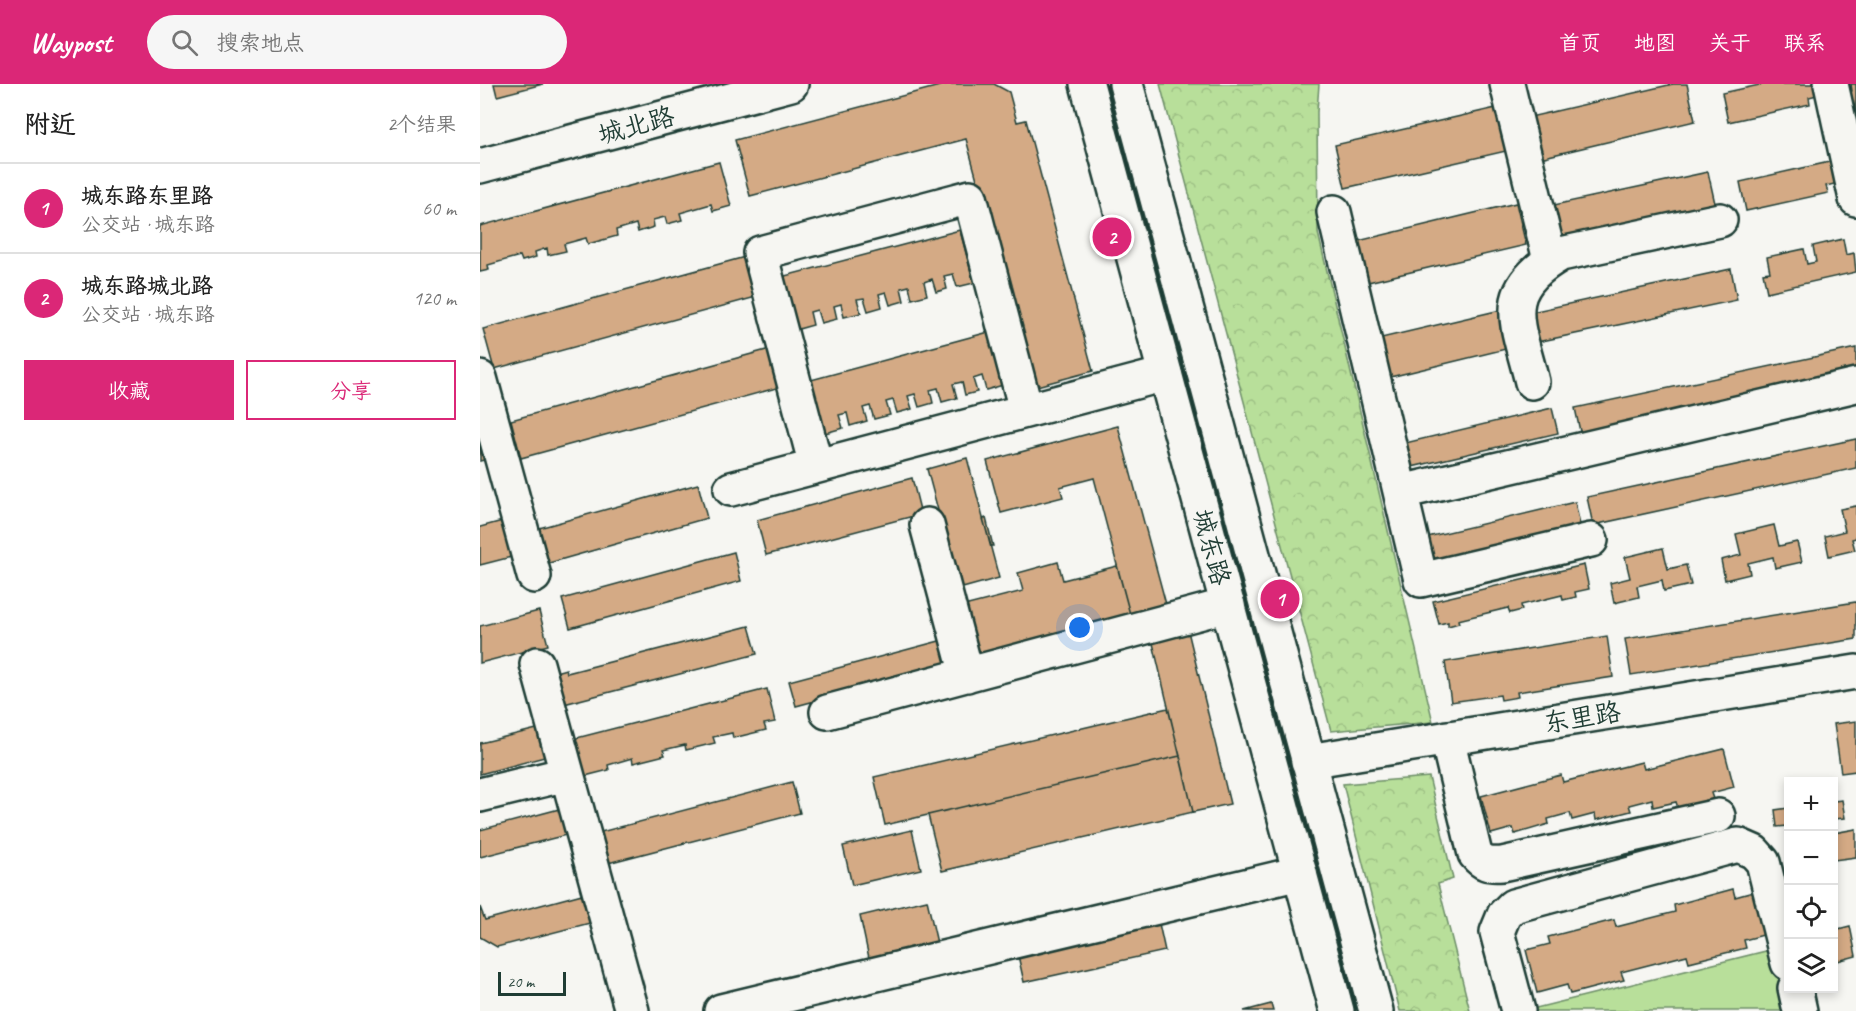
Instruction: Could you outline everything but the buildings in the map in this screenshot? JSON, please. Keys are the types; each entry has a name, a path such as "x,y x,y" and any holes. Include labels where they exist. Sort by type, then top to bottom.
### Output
{"main road":[{"name":"城北路","path":"480,166 791,84"},
{"name":"城东路","path":"1087,84 1337,1011"},
{"name":"城东路","path":"1126,84 1376,1011"},
{"path":"1507,84 1550,260"},
{"path":"1831,84 1856,199"},
{"path":"816,466 759,253 970,197 1026,410"},
{"path":"1334,212 1421,580 1591,540"},
{"path":"1532,382 1515,311 1518,293 1550,260 1561,254 1720,220"},
{"path":"731,489 1166,374"},
{"path":"480,378 534,576"},
{"path":"1401,492 1856,385"},
{"path":"927,525 967,675"},
{"path":"827,712 1228,605"},
{"path":"537,664 632,1011"},
{"name":"东里路","path":"1308,761 1856,672"},
{"path":"1447,738 1475,854 1482,863 1502,864 1718,816"},
{"path":"480,795 567,774"},
{"path":"1518,1011 1497,932 1504,915 1513,906 1738,844 1755,852 1763,862 1784,947"},
{"path":"721,1011 1300,873"},
{"path":"1796,993 1800,1011"}],"green space":[{"path":"1160,84 1319,84 1317,112 1318,233 1433,722 1331,731"},
{"path":"1429,777 1453,879 1438,884 1470,1011 1400,1011 1343,784"},
{"path":"1778,948 1784,972 1784,993 1789,993 1794,1011 1533,1011 1532,1009"}],"place":[{"name":"城东路城北路","path":"1112,237"},
{"name":"城东路东里路","path":"1280,599"}]}
